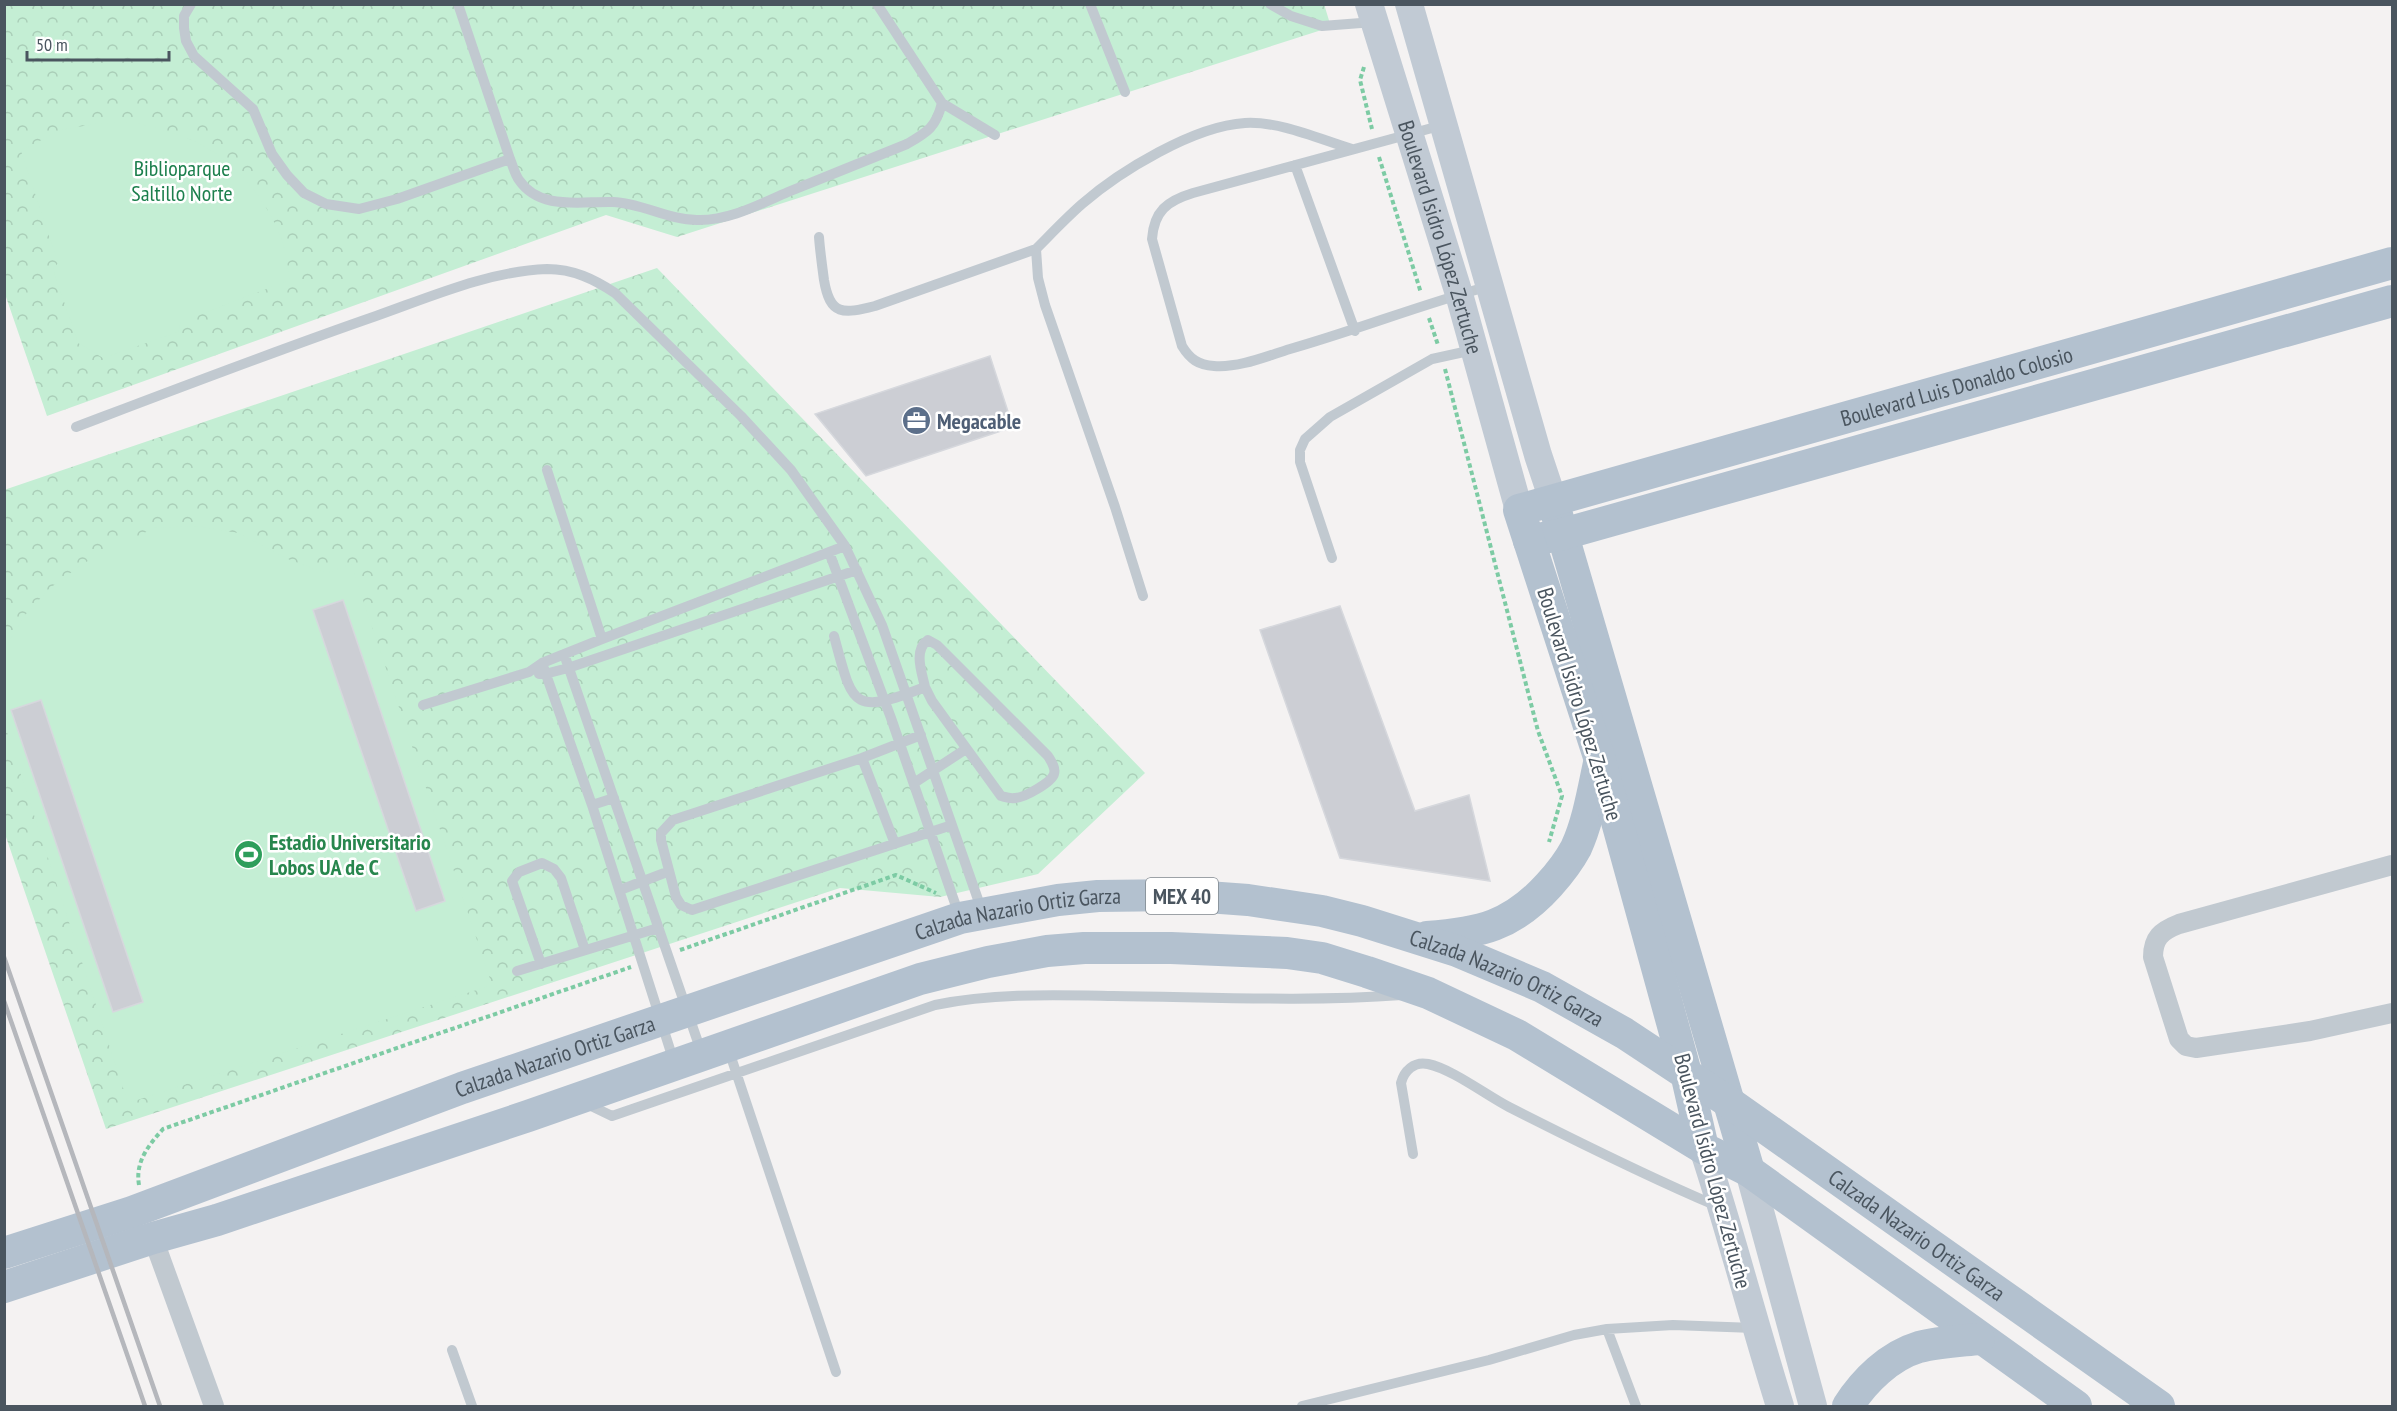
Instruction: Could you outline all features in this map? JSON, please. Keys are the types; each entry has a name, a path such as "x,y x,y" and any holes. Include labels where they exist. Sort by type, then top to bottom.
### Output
{"main road":[{"name":"Boulevard Isidro López Zertuche","path":"1409,4 1538,455 1730,1103 1813,1407"},
{"name":"Boulevard Isidro López Zertuche","path":"1371,13 1459,294 1519,510 1600,760 1686,1073 1703,1148 1723,1208 1755,1328 1780,1407"},
{"name":"Boulevard Luis Donaldo Colosio","path":"1519,510 2392,263"},
{"path":"2363,271 2382,304"},
{"name":"Boulevard Luis Donaldo Colosio","path":"1529,541 1563,534 2382,304"},
{"path":"2157,328 2164,364"},
{"path":"1417,938 1458,935 1484,929 1508,920 1531,904 1559,874 1576,847 1590,804 1600,760"},
{"name":"Calzada Nazario Ortiz Garza","path":"4,1253 132,1212 462,1088 971,915 1058,900 1098,896 1180,895 1248,900 1322,911 1457,951 1542,987 1624,1033 1686,1073 2159,1407"},
{"name":"Calzada Nazario Ortiz Garza","path":"4,1287 153,1238 218,1220 577,1098 710,1060 920,979 1047,951 1084,948 1171,948 1287,953 1322,958 1428,993 1517,1035 1703,1148 1749,1171 2076,1407"},
{"path":"1848,1407 1858,1391 1874,1374 1891,1361 1918,1347 1979,1339"}],"street":[{"path":"2392,865 2179,924 2166,929 2153,945 2153,957 2179,1039 2186,1046 2196,1048 2310,1031 2392,1013"},
{"path":"153,1238 214,1407"}],"lane":[{"path":"191,4 184,16 184,28 186,41 194,56 253,109 272,154 304,194 326,204 359,209 397,199 510,159"},
{"path":"458,4 519,180 531,192 546,200 568,203 627,203 680,219 708,220 742,212 907,144 928,131 938,119 942,103"},
{"path":"877,4 942,103 995,135"},
{"path":"1090,4 1125,92"},
{"path":"1270,4 1291,16 1322,26 1371,13"},
{"path":"819,237 827,297 836,308 855,311 1036,249 1084,203 1130,170 1162,152 1220,127 1246,123 1278,126 1353,150"},
{"path":"1443,125 1175,199 1163,208 1153,225 1152,239 1182,346 1190,359 1203,364 1217,366 1250,361 1355,331 1459,294 1490,286"},
{"path":"1295,165 1355,331"},
{"path":"1036,249 1038,278 1045,305 1115,507 1143,596"},
{"path":"76,427 265,355 453,289 516,273 548,269 584,274 615,293 758,434 791,470 844,546 876,610 934,771 952,825 971,915"},
{"path":"1332,558 1299,462 1300,450 1305,439 1330,417 1432,359 1474,350"},
{"path":"547,470 602,639"},
{"path":"544,669 564,654 844,546"},
{"path":"829,552 840,576 930,833 971,915"},
{"path":"423,705 530,672 568,668 857,570"},
{"path":"834,636 846,681 853,694 863,702 884,702 925,687"},
{"path":"928,640 937,645 1048,756 1055,771 1050,781 1022,797 1005,797 995,790 925,687 920,653 922,645 928,640"},
{"path":"564,654 658,928 673,1015 710,1060"},
{"path":"544,669 592,805 633,935 673,1015 710,1060 836,1372"},
{"path":"921,735 862,758 673,820 661,833 667,872 678,901 686,909 692,910 952,825"},
{"path":"914,783 966,750"},
{"path":"862,758 895,844"},
{"path":"592,805 614,798"},
{"path":"541,964 512,881 519,872 542,863 554,869 561,878 585,950"},
{"path":"620,890 667,872"},
{"path":"517,971 658,928"},
{"path":"577,1098 612,1116 710,1060 973,997 1041,995 1336,999 1428,993"},
{"path":"1413,1154 1401,1083 1403,1075 1410,1068 1419,1064 1428,1064 1444,1070 1503,1104 1608,1158 1723,1208"},
{"path":"1302,1407 1489,1360 1574,1335 1607,1329 1673,1325 1755,1328"},
{"path":"1607,1329 1636,1407"},
{"path":"452,1350 472,1407"}],"green space":[{"name":"Biblioparque Saltillo Norte","path":"1324,4 1331,27 677,237 606,215 47,416 5,294 4,5"},
{"path":"133,122 171,132 199,143 219,156 240,175 259,197 274,222 284,246 290,280 181,322 178,332 103,358 78,343 53,269 58,263 21,151 60,130 95,124"},
{"path":"657,268 1145,773 1038,874 940,897 840,888 106,1129 5,834 4,490"},
{"name":"Estadio Universitario Lobos UA de C","path":"197,526 238,533 292,561 327,573 351,564 492,985 128,1103 5,726 4,649 26,614 50,588 84,563 154,528"}],"building":[{"name":"Megacable","path":"990,356 1013,427 866,476 815,414"},
{"path":"343,600 445,901 416,911 313,610"},
{"path":"1340,606 1415,811 1469,795 1490,881 1340,858 1260,630"},
{"path":"41,700 143,1002 113,1012 11,710"}],"railway":[{"path":"4,957 160,1406"},
{"path":"4,1001 145,1406"}],"place":[{"name":"Megacable","path":"916,421"},
{"name":"Estadio Universitario Lobos UA de C","path":"248,855"}]}
